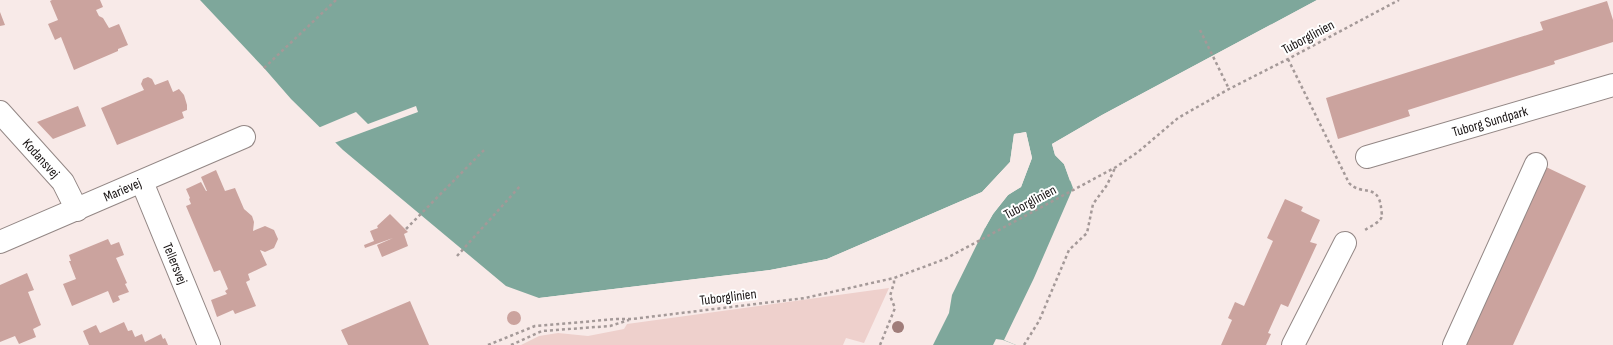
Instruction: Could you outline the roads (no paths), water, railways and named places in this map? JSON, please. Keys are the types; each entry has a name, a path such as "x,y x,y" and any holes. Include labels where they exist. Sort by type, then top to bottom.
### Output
{"street":[{"name":"Tuborg Sundpark","path":"1367,157 1613,85"},
{"name":"Kodansvej","path":"0,112 64,182 77,210"},
{"name":"Marievej","path":"0,242 244,137"},
{"path":"1454,345 1536,164"},
{"name":"Tellersvej","path":"142,182 209,345"},
{"path":"1293,345 1345,243"}]}
